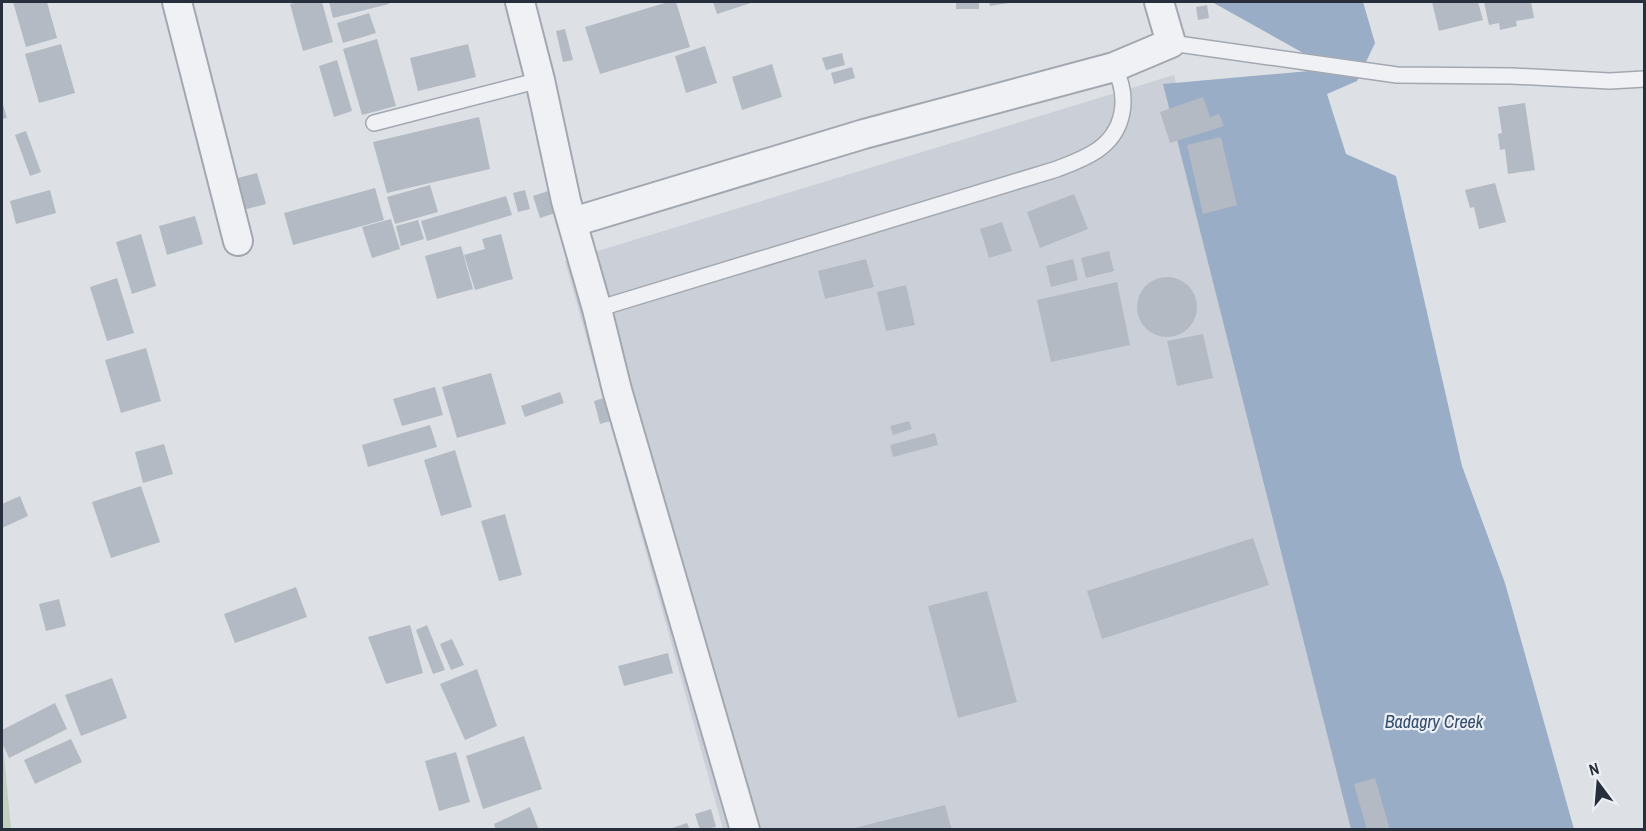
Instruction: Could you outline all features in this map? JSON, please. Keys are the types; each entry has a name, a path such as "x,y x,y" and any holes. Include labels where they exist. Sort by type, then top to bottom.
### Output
{"street":[{"path":"177,2 238,241"},
{"path":"519,2 540,80 566,201 617,390 745,830"},
{"path":"573,222 864,134 1114,67 1171,43 1159,2"}],"lane":[{"path":"1171,43 1397,75 1512,76 1610,81 1644,79"},
{"path":"597,309 817,244 1079,161 1096,151 1116,129 1124,107 1120,78 1114,67"},
{"path":"374,123 540,80"}],"shaded area":[{"path":"1174,75 1359,829 723,829 565,261"}],"green space":[{"path":"2,733 11,829 2,829"}],"water":[{"name":"Badagry Creek","path":"1212,2 1363,2 1375,43 1357,81 1327,94 1346,154 1396,176 1462,466 1505,583 1574,829 1351,829 1163,84 1332,69"}],"building":[{"path":"13,2 47,2 57,38 26,47"},
{"path":"322,2 333,42 303,51 290,4"},
{"path":"329,2 389,2 389,4 333,18"},
{"path":"668,2 676,2 690,47 600,74 585,27"},
{"path":"713,2 754,2 717,14"},
{"path":"956,2 979,2 979,9 956,9"},
{"path":"989,2 1009,2 1009,3 990,6"},
{"path":"1432,2 1478,2 1483,20 1439,31"},
{"path":"1484,2 1531,2 1534,18 1516,21 1517,26 1500,30 1499,23 1489,25"},
{"path":"1207,5 1209,18 1198,20 1196,7"},
{"path":"369,13 376,33 343,43 337,23"},
{"path":"565,29 573,60 563,62 556,31"},
{"path":"377,39 396,106 362,115 343,49"},
{"path":"61,44 75,93 39,103 25,54"},
{"path":"468,44 476,77 418,91 410,58"},
{"path":"705,46 717,83 686,93 675,56"},
{"path":"842,53 845,65 826,70 822,58"},
{"path":"337,60 352,111 334,117 319,66"},
{"path":"772,64 782,97 742,110 732,77"},
{"path":"852,67 855,78 834,84 831,73"},
{"path":"1203,97 1210,117 1219,114 1224,126 1170,143 1160,112"},
{"path":"2,101 7,118 2,119"},
{"path":"1525,103 1535,170 1508,174 1505,149 1500,150 1498,134 1502,133 1498,107"},
{"path":"479,117 490,169 387,193 373,142"},
{"path":"26,131 41,172 30,176 15,135"},
{"path":"1221,137 1237,205 1203,214 1187,145"},
{"path":"257,173 266,204 243,210 234,179"},
{"path":"1495,183 1506,222 1479,229 1474,207 1470,208 1465,190"},
{"path":"430,185 438,212 395,224 387,197"},
{"path":"375,188 384,220 293,245 284,213"},
{"path":"50,190 56,213 16,224 10,201"},
{"path":"525,190 530,209 518,212 513,193"},
{"path":"548,191 555,213 540,218 533,196"},
{"path":"1074,194 1088,229 1040,248 1027,212"},
{"path":"506,196 512,215 427,241 421,221"},
{"path":"195,216 203,244 167,255 159,226"},
{"path":"391,219 400,249 372,258 362,227"},
{"path":"418,220 424,239 401,246 396,226"},
{"path":"1002,222 1012,251 989,258 980,229"},
{"path":"141,234 156,286 132,294 116,242"},
{"path":"501,234 513,279 475,290 464,255 485,249 482,239"},
{"path":"461,246 473,289 437,299 425,256"},
{"path":"1109,251 1114,271 1086,278 1081,258"},
{"path":"866,259 874,287 825,299 818,271"},
{"path":"1073,259 1078,280 1051,287 1046,266"},
{"path":"1161,277 1173,277 1184,282 1192,290 1197,307 1195,319 1184,332 1173,337 1161,337 1150,332 1142,324 1137,313 1137,301 1142,290 1150,282"},
{"path":"117,278 134,333 107,341 90,287"},
{"path":"1117,282 1130,345 1051,362 1037,300"},
{"path":"906,285 915,325 886,331 877,292"},
{"path":"1203,334 1213,378 1177,386 1167,341"},
{"path":"146,348 161,401 121,413 105,360"},
{"path":"491,373 506,424 457,438 442,387"},
{"path":"435,387 443,415 402,426 393,399"},
{"path":"560,392 564,403 525,417 521,406"},
{"path":"607,397 614,420 600,424 594,401"},
{"path":"909,421 912,429 893,435 890,426"},
{"path":"430,425 437,447 368,467 362,445"},
{"path":"935,433 938,445 893,457 890,445"},
{"path":"164,444 173,474 143,483 135,452"},
{"path":"455,450 472,507 441,516 424,460"},
{"path":"141,486 160,542 111,558 92,502"},
{"path":"20,496 28,516 2,528 2,504"},
{"path":"505,514 522,575 499,581 481,521"},
{"path":"1253,538 1269,585 1102,639 1087,591"},
{"path":"296,587 307,617 235,643 224,614"},
{"path":"987,591 1017,702 958,718 928,606"},
{"path":"59,599 66,626 46,631 39,604"},
{"path":"410,625 423,673 386,684 368,637"},
{"path":"427,625 445,670 433,674 416,630"},
{"path":"452,639 464,665 451,670 440,644"},
{"path":"668,653 673,673 624,686 618,666"},
{"path":"477,669 497,726 465,740 440,684"},
{"path":"112,678 127,718 81,736 65,695"},
{"path":"55,703 67,729 9,758 2,743 2,730"},
{"path":"524,736 542,789 483,809 466,756"},
{"path":"71,739 82,762 35,784 24,760"},
{"path":"456,752 470,802 439,811 425,761"},
{"path":"1375,778 1390,830 1367,830 1354,784"},
{"path":"945,805 952,830 851,830 851,829"},
{"path":"530,807 539,830 496,830 494,824"},
{"path":"711,809 716,827 700,830 695,814"},
{"path":"687,823 690,830 669,829"}]}
